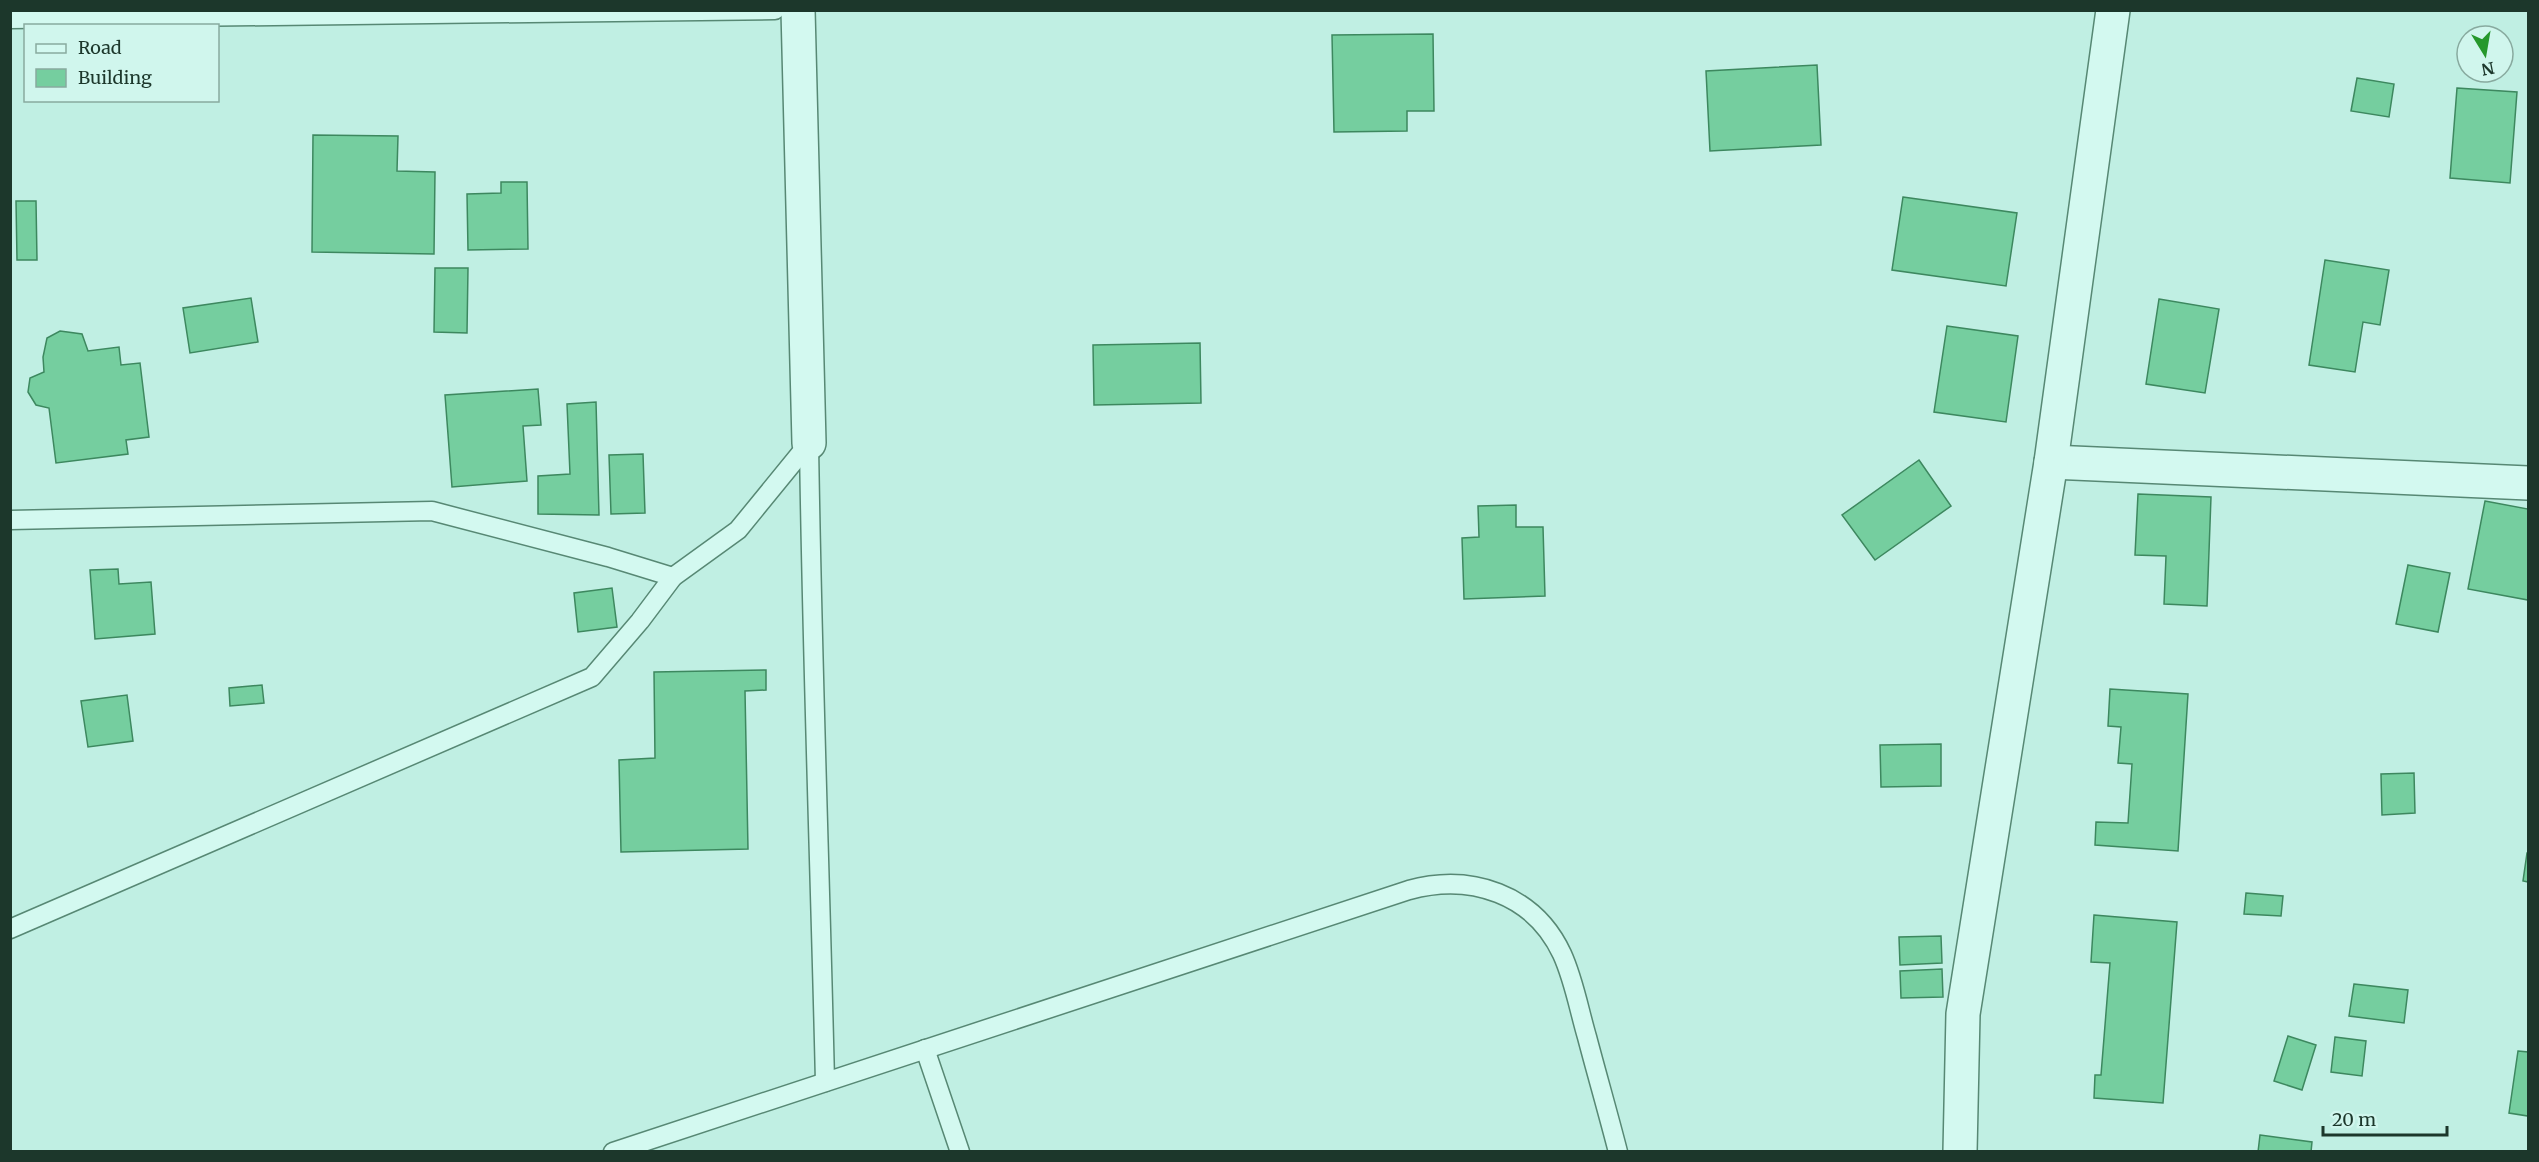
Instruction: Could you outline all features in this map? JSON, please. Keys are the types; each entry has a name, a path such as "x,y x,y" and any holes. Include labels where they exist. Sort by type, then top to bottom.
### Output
{"street":[{"path":"798,10 809,443"},
{"path":"1960,1152 1963,1014 2051,462 2113,10"},
{"path":"2051,462 2529,483"}],"lane":[{"path":"10,19 776,10"},
{"path":"10,929 592,678 673,577 738,531 809,443"},
{"path":"809,443 812,658 825,1082"},
{"path":"10,520 432,511 608,557 673,577"},
{"path":"619,1150 1409,890 1448,883 1469,884 1507,897 1539,921 1557,945 1569,974 1618,1152"},
{"path":"925,1049 960,1152"}],"building":[{"path":"1433,34 1434,111 1407,111 1407,131 1334,132 1332,35"},
{"path":"1817,65 1821,145 1710,151 1706,71"},
{"path":"2357,78 2394,84 2389,117 2351,111"},
{"path":"2457,88 2517,92 2510,183 2450,178"},
{"path":"313,135 398,136 397,171 435,172 434,254 312,252"},
{"path":"501,182 527,182 528,249 468,250 467,194 501,193"},
{"path":"1903,197 2017,213 2006,286 1892,270"},
{"path":"16,201 36,201 37,260 17,260"},
{"path":"2325,260 2389,270 2380,325 2363,322 2355,372 2309,365"},
{"path":"435,268 468,268 467,333 434,332"},
{"path":"251,298 258,342 190,353 183,308"},
{"path":"2159,299 2219,309 2205,393 2146,384"},
{"path":"1947,326 2018,336 2006,422 1934,412"},
{"path":"60,331 82,334 88,351 119,347 121,365 140,363 149,437 126,440 128,454 56,463 49,408 36,405 28,392 30,378 44,372 43,357 47,338"},
{"path":"1200,343 1201,403 1094,405 1093,345"},
{"path":"538,389 541,425 523,426 527,481 452,487 445,395"},
{"path":"596,402 599,515 538,514 538,476 570,474 567,404"},
{"path":"643,454 645,513 611,514 609,455"},
{"path":"1919,460 1951,506 1875,560 1842,515"},
{"path":"2138,494 2211,497 2207,606 2164,604 2166,556 2135,555"},
{"path":"2485,501 2528,509 2528,600 2468,589"},
{"path":"1516,505 1516,527 1543,527 1545,596 1464,599 1462,538 1479,537 1478,506"},
{"path":"2408,565 2450,573 2438,632 2396,624"},
{"path":"118,569 119,584 151,582 155,634 95,639 90,570"},
{"path":"612,588 617,627 578,632 574,593"},
{"path":"766,670 766,690 745,691 748,849 621,852 619,760 655,758 654,672"},
{"path":"262,685 264,703 230,706 229,688"},
{"path":"2110,689 2188,694 2178,851 2095,845 2096,822 2128,823 2132,764 2118,763 2121,727 2108,726"},
{"path":"127,695 133,741 88,747 81,701"},
{"path":"1941,744 1941,786 1881,787 1880,745"},
{"path":"2414,773 2415,813 2382,815 2381,774"},
{"path":"2528,853 2528,882 2523,881"},
{"path":"2246,893 2283,896 2281,916 2244,914"},
{"path":"2094,915 2177,922 2163,1103 2094,1098 2095,1075 2101,1075 2110,963 2091,962"},
{"path":"1941,936 1942,963 1900,965 1899,937"},
{"path":"1942,969 1943,997 1901,998 1900,971"},
{"path":"2354,984 2408,990 2404,1023 2349,1016"},
{"path":"2288,1036 2316,1045 2302,1090 2274,1081"},
{"path":"2335,1037 2366,1041 2362,1076 2331,1072"},
{"path":"2518,1051 2528,1052 2528,1116 2509,1113"},
{"path":"2260,1135 2312,1142 2311,1152 2258,1152"}]}
